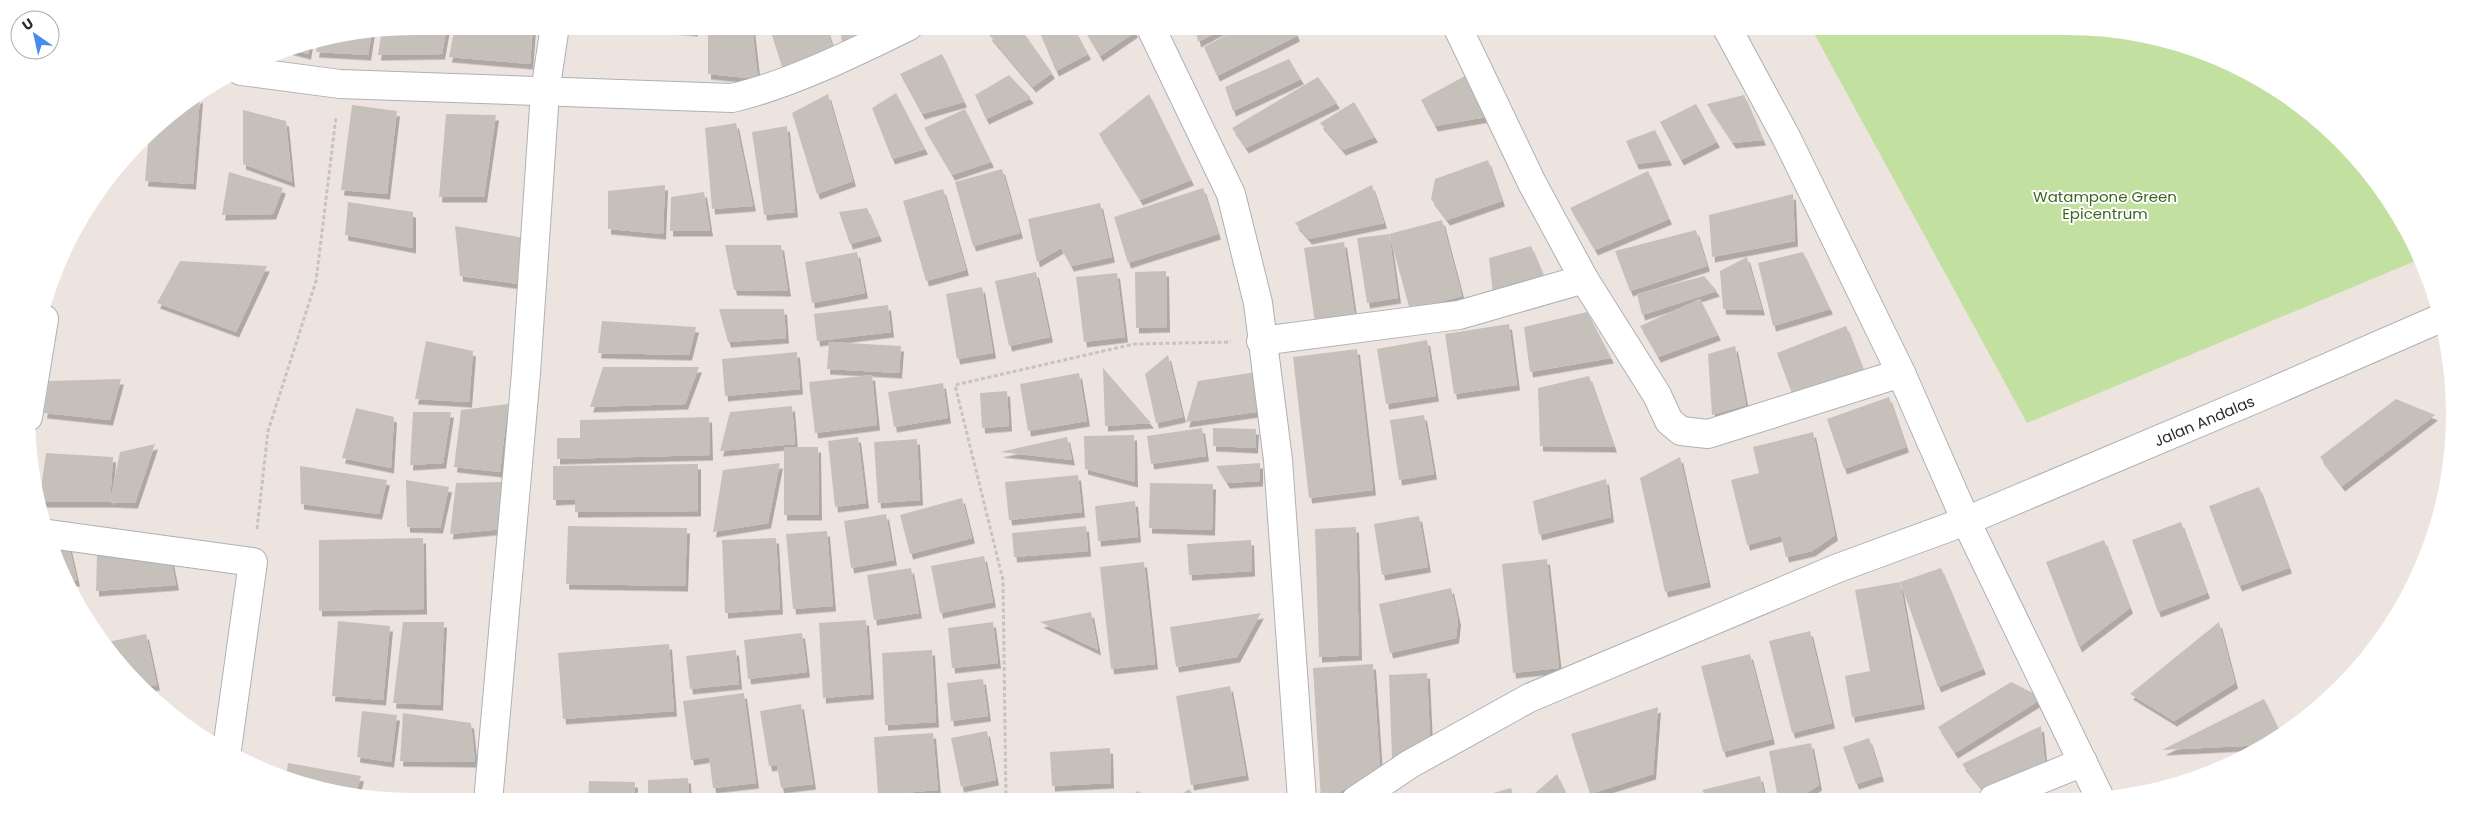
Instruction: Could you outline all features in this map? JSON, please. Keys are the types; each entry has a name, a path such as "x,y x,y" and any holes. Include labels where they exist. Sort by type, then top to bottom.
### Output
{"street":[{"path":"489,793 526,372 546,92 554,35"},
{"path":"250,72 340,84 732,98 752,93 862,50 891,35"},
{"path":"1154,35 1230,194 1258,303 1261,341 1279,470 1302,793"},
{"path":"1461,35 1532,183 1584,279 1657,395 1669,421 1681,431 1708,434 1901,373"},
{"path":"1731,35 1786,137 1901,373 1966,521 2097,792"},
{"path":"1261,341 1459,315 1584,279"},
{"name":"Jalan Andalas","path":"1366,793 1410,764 1529,698 1838,568 1966,521 2434,321"},
{"path":"55,535 253,562 228,744"},
{"path":"2008,793 2083,762"}],"path":[{"path":"253,562 268,431 316,281 340,84"},
{"path":"1006,793 1003,580 955,385 1134,344 1261,341"}],"green space":[{"name":"Watampone Green Epicentrum","path":"1815,35 2092,36 2141,42 2189,55 2235,74 2256,86 2298,113 2317,129 2368,183 2407,246 2414,262 2027,423"}],"building":[{"path":"445,35 442,54 378,55 381,37"},
{"path":"453,35 532,35 530,64 449,57"},
{"path":"708,35 753,35 758,79 708,74"},
{"path":"772,35 829,35 835,55 783,70"},
{"path":"841,35 873,35 843,52"},
{"path":"989,35 1025,35 1052,73 1033,87"},
{"path":"1041,35 1078,35 1088,54 1056,71"},
{"path":"1087,35 1131,35 1100,56"},
{"path":"1197,35 1211,35 1198,42"},
{"path":"1226,35 1297,36 1217,76 1204,47"},
{"path":"371,38 368,55 316,52 317,48"},
{"path":"942,54 964,102 922,114 900,74"},
{"path":"1289,59 1301,79 1233,111 1225,87"},
{"path":"1472,72 1492,116 1435,126 1421,100"},
{"path":"1009,75 1031,98 986,119 975,95"},
{"path":"1318,77 1337,103 1246,148 1232,128"},
{"path":"896,93 925,149 892,159 872,108"},
{"path":"828,94 853,181 817,194 792,113"},
{"path":"1149,94 1191,180 1140,200 1099,134"},
{"path":"1744,95 1763,140 1733,143 1707,104"},
{"path":"200,101 193,184 145,181 148,144 183,113"},
{"path":"1354,102 1375,137 1343,150 1320,123"},
{"path":"1696,104 1717,142 1681,160 1660,122"},
{"path":"352,105 397,111 387,194 341,190"},
{"path":"965,109 991,162 952,175 924,128"},
{"path":"243,110 286,121 292,182 243,164"},
{"path":"446,114 496,115 484,197 439,197"},
{"path":"736,123 753,206 712,209 705,128"},
{"path":"787,126 795,212 764,215 752,132"},
{"path":"1655,130 1669,160 1636,164 1626,141"},
{"path":"1488,160 1502,201 1447,220 1431,199 1435,179"},
{"path":"1002,169 1020,233 973,246 955,182"},
{"path":"1648,171 1669,219 1595,250 1570,208"},
{"path":"229,172 283,188 273,214 222,215"},
{"path":"665,185 663,234 608,229 608,191"},
{"path":"1372,185 1384,223 1309,239 1295,223"},
{"path":"1203,188 1218,234 1128,263 1114,217"},
{"path":"943,189 966,270 926,281 903,201"},
{"path":"704,192 710,231 670,231 671,197"},
{"path":"1793,194 1795,241 1712,257 1709,215"},
{"path":"348,202 413,212 413,248 345,235"},
{"path":"1100,203 1112,257 1071,266 1061,248 1037,262 1028,219"},
{"path":"867,208 879,236 850,244 839,212"},
{"path":"1442,220 1462,296 1410,310 1389,234"},
{"path":"455,226 524,238 526,285 460,276"},
{"path":"1696,230 1707,266 1630,291 1615,251"},
{"path":"1389,234 1398,298 1367,303 1357,238"},
{"path":"1344,242 1355,317 1315,323 1304,248"},
{"path":"725,245 781,245 788,291 734,290"},
{"path":"1531,246 1546,282 1493,295 1489,258"},
{"path":"857,252 865,293 812,303 805,262"},
{"path":"1803,252 1830,309 1773,326 1758,263"},
{"path":"1747,257 1762,310 1723,309 1720,271"},
{"path":"180,261 267,266 236,332 157,303"},
{"path":"1166,271 1167,327 1136,328 1135,272"},
{"path":"1036,272 1050,337 1009,346 995,281"},
{"path":"1117,273 1125,337 1084,342 1076,277"},
{"path":"1704,276 1717,291 1642,315 1637,294"},
{"path":"982,287 993,353 957,359 946,294"},
{"path":"1700,299 1718,335 1658,357 1640,326"},
{"path":"888,305 891,332 817,341 814,314"},
{"path":"719,309 784,309 786,338 728,342"},
{"path":"1587,312 1611,358 1530,372 1524,327"},
{"path":"602,321 696,327 689,355 598,353"},
{"path":"1509,324 1517,385 1454,394 1445,334"},
{"path":"1846,326 1865,375 1795,402 1777,353"},
{"path":"1427,340 1436,396 1386,404 1377,349"},
{"path":"426,341 473,351 469,402 415,399"},
{"path":"829,342 901,346 899,373 827,369"},
{"path":"1735,346 1746,405 1712,415 1708,354"},
{"path":"1357,349 1373,490 1309,498 1293,357"},
{"path":"797,352 800,389 725,396 722,359"},
{"path":"1168,355 1183,417 1156,423 1145,374"},
{"path":"603,367 699,367 685,404 590,407"},
{"path":"1103,368 1151,423 1105,426"},
{"path":"1256,372 1263,411 1186,422 1198,381"},
{"path":"1079,373 1087,421 1028,431 1020,384"},
{"path":"872,375 877,425 815,433 809,382"},
{"path":"1589,376 1614,447 1540,446 1538,388"},
{"path":"121,379 110,420 44,413 49,381"},
{"path":"943,383 948,418 894,427 888,392"},
{"path":"1007,391 1009,426 982,428 980,393"},
{"path":"1889,397 1906,447 1844,469 1827,419"},
{"path":"2396,399 2435,415 2342,486 2320,457"},
{"path":"508,404 500,472 454,467 461,410"},
{"path":"792,406 795,444 720,451 730,412"},
{"path":"356,408 394,417 391,468 342,458"},
{"path":"413,412 451,412 443,463 410,465"},
{"path":"1424,415 1434,474 1399,480 1390,420"},
{"path":"709,417 710,455 557,459 557,438 580,438 580,420"},
{"path":"1202,428 1206,456 1151,464 1147,436"},
{"path":"1213,428 1256,429 1255,448 1213,446"},
{"path":"1813,432 1835,535 1812,551 1786,557 1781,536 1747,545 1731,480 1759,473 1753,447"},
{"path":"1134,435 1135,482 1085,469 1084,436"},
{"path":"858,437 866,503 835,507 828,441"},
{"path":"1067,437 1072,460 1000,452"},
{"path":"917,439 920,500 878,503 874,442"},
{"path":"155,444 135,503 110,502 120,452"},
{"path":"784,447 818,447 819,515 784,515"},
{"path":"46,453 113,457 110,502 46,502 41,485"},
{"path":"1680,457 1708,582 1665,592 1640,478"},
{"path":"780,463 768,523 713,532 723,470"},
{"path":"1260,463 1260,481 1227,483 1216,466"},
{"path":"698,464 698,511 575,512 575,499 553,500 553,466"},
{"path":"300,466 387,480 379,514 301,504"},
{"path":"1078,475 1082,512 1009,520 1005,482"},
{"path":"1606,479 1611,517 1539,535 1533,501"},
{"path":"406,480 449,487 440,528 407,527"},
{"path":"502,482 503,529 450,534 456,483"},
{"path":"1150,483 1213,484 1212,530 1149,528"},
{"path":"2259,487 2289,568 2239,586 2209,506"},
{"path":"962,498 972,538 910,554 900,515"},
{"path":"1135,501 1138,537 1098,541 1095,506"},
{"path":"886,514 894,560 851,568 844,521"},
{"path":"1419,516 1428,567 1382,575 1374,524"},
{"path":"2181,522 2207,593 2158,612 2132,540"},
{"path":"568,526 687,528 685,586 566,584"},
{"path":"1086,526 1088,551 1014,557 1012,533"},
{"path":"1356,527 1359,655 1319,657 1315,529"},
{"path":"827,531 833,606 793,609 786,534"},
{"path":"423,538 424,609 319,611 319,540"},
{"path":"776,538 780,609 725,613 722,540"},
{"path":"1251,540 1252,571 1189,575 1187,544"},
{"path":"2104,540 2130,608 2079,647 2046,562"},
{"path":"59,545 69,546 77,581 74,581"},
{"path":"97,554 171,559 176,585 96,591"},
{"path":"984,556 993,602 940,613 931,566"},
{"path":"1547,559 1559,668 1513,673 1502,564"},
{"path":"1144,562 1155,664 1111,669 1100,567"},
{"path":"911,568 919,613 874,620 867,575"},
{"path":"1941,568 1983,669 1938,687 1900,582"},
{"path":"1900,582 1922,704 1852,717 1845,676 1870,671 1855,590"},
{"path":"1451,588 1458,620 1456,638 1390,653 1379,604"},
{"path":"1091,612 1098,650 1040,622"},
{"path":"1261,613 1237,657 1176,667 1170,627"},
{"path":"866,620 871,694 823,698 819,623"},
{"path":"338,621 390,626 383,700 332,696"},
{"path":"403,622 444,622 440,705 393,703"},
{"path":"993,622 998,663 952,668 948,628"},
{"path":"2219,622 2235,683 2174,721 2130,694"},
{"path":"1810,631 1832,723 1792,733 1769,641"},
{"path":"802,633 807,672 748,679 744,640"},
{"path":"146,634 157,685 150,686 111,641"},
{"path":"669,644 674,711 563,719 558,653"},
{"path":"736,650 739,684 690,689 686,656"},
{"path":"932,650 936,722 885,725 882,653"},
{"path":"1750,654 1772,739 1723,752 1701,666"},
{"path":"1373,664 1380,767 1338,793 1321,793 1313,668"},
{"path":"1427,673 1430,738 1392,759 1389,675"},
{"path":"983,679 988,716 951,721 947,683"},
{"path":"2011,682 2043,698 1955,753 1938,727"},
{"path":"1230,686 1246,775 1191,785 1176,696"},
{"path":"744,693 756,783 713,788 709,757 691,760 683,701"},
{"path":"2264,699 2278,729 2250,746 2162,750"},
{"path":"801,704 813,784 781,788 777,765 769,766 760,711"},
{"path":"1658,707 1653,774 1590,793 1571,734"},
{"path":"362,711 397,715 391,762 357,757"},
{"path":"403,713 471,723 475,762 400,761"},
{"path":"2041,726 2045,764 1983,790 1962,764"},
{"path":"987,731 996,780 961,787 951,738"},
{"path":"933,733 938,790 878,793 874,737"},
{"path":"1869,738 1881,776 1856,784 1843,747"},
{"path":"1811,743 1819,785 1807,793 1777,793 1769,751"},
{"path":"1110,748 1111,783 1052,786 1050,752"},
{"path":"288,763 361,776 357,789 316,780 287,771"},
{"path":"1557,774 1566,793 1535,793"},
{"path":"1760,776 1764,793 1704,793 1702,790"},
{"path":"688,778 689,793 648,793 648,780"},
{"path":"589,781 635,782 634,793 588,793"},
{"path":"1511,788 1513,793 1493,793"},
{"path":"1189,789 1192,793 1184,793"}]}
